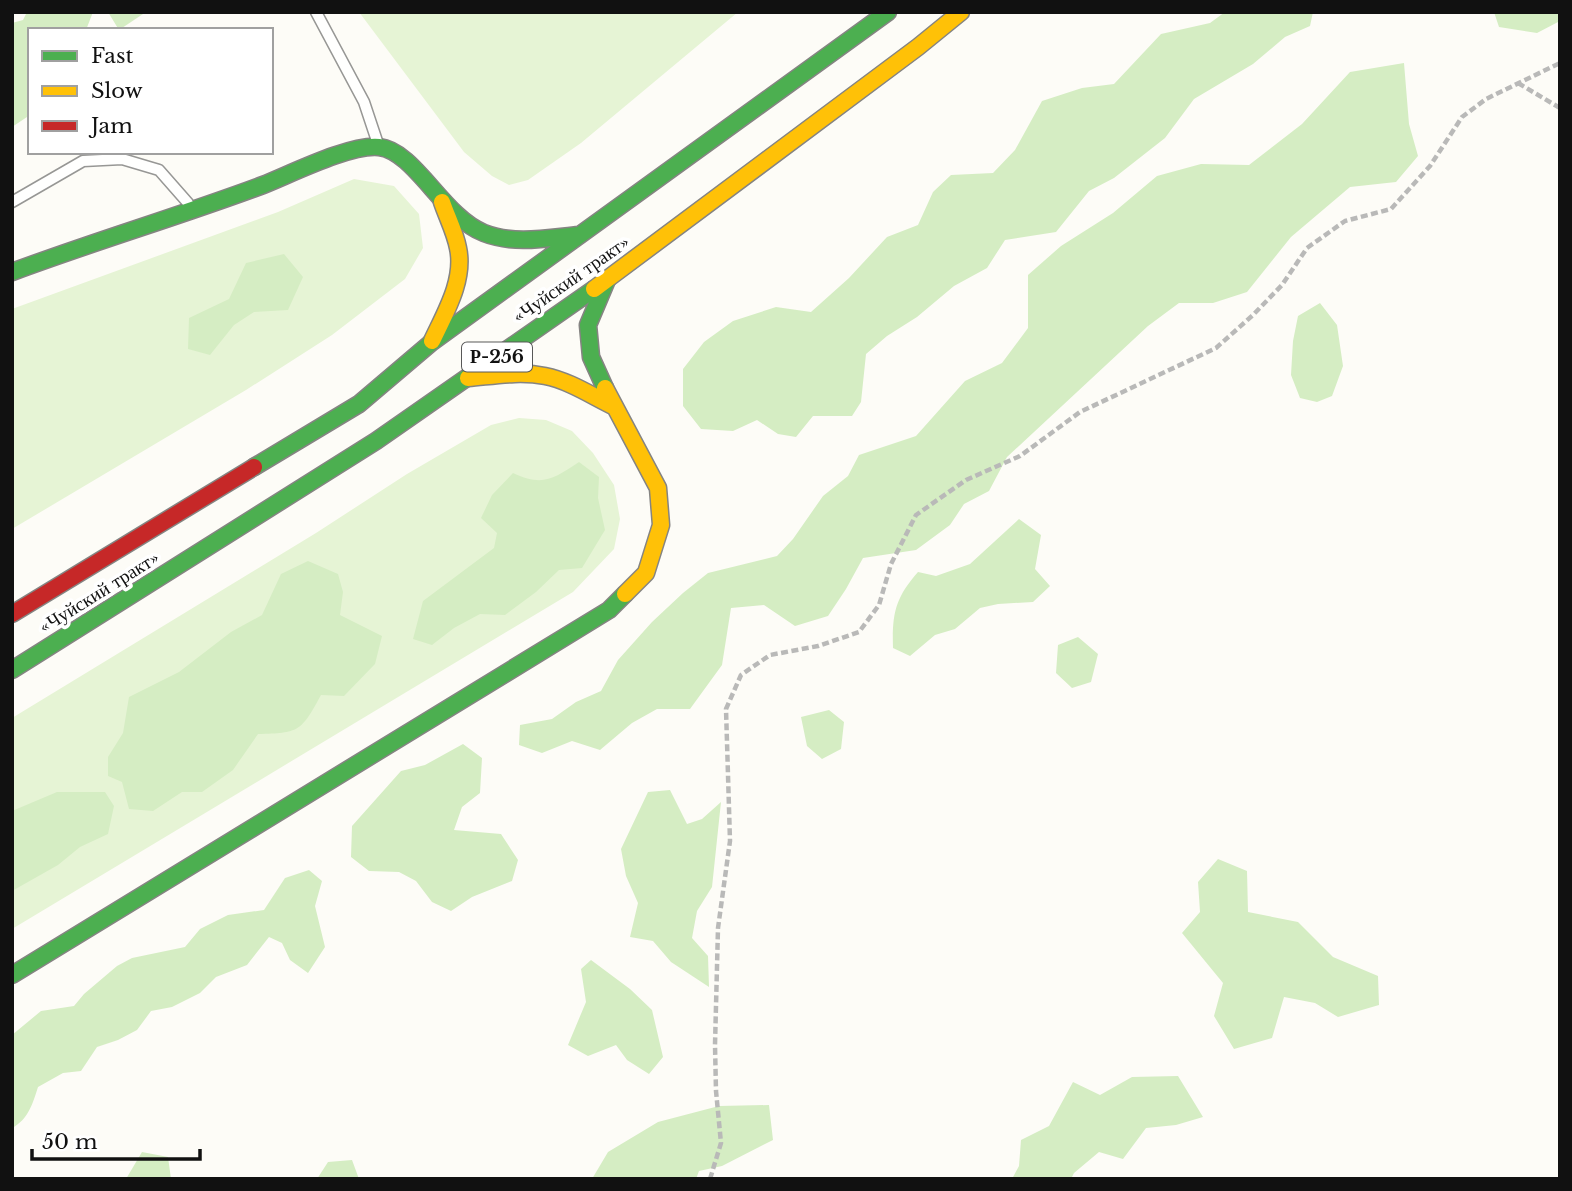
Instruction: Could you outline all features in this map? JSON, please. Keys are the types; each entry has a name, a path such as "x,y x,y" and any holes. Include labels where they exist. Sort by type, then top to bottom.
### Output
{"highway":[{"name":"«Чуйский тракт»","path":"12,614 359,404 432,342 888,12"},
{"name":"«Чуйский тракт»","path":"12,670 376,441 467,378 607,280 961,12"},
{"path":"12,272 355,150 379,147 400,157 417,170 442,202 476,230 491,236 524,239 579,234"},
{"path":"432,342 454,288 458,270 459,253 442,202"},
{"path":"12,975 609,610 646,573 661,525 658,488 598,375 588,344 588,325 607,280"},
{"path":"467,378 522,374 544,376 560,380 615,407"}],"lane":[{"path":"316,12 365,102 379,147"},
{"path":"12,202 83,161 122,159 159,170 192,209"}],"path":[{"path":"710,1179 721,1143 715,1045 718,928 730,841 726,709 741,675 769,655 818,646 859,632 879,605 891,564 916,515 966,480 1020,456 1080,412 1216,348 1282,285 1307,248 1345,221 1391,209 1430,166 1462,117 1486,99 1560,63"},
{"path":"1517,83 1560,108"}],"green space":[{"path":"27,12 93,12 87,28 28,28 28,116 12,127 12,23 23,20"},
{"path":"108,12 170,12 143,14 118,28"},
{"path":"359,12 738,12 581,143 528,180 509,185 492,176 464,152"},
{"path":"1225,12 1313,12 1310,26 1285,37 1253,64 1194,99 1165,138 1114,178 1089,191 1056,232 1005,240 987,268 954,286 866,354 861,402 852,416 813,416 796,437 778,434 757,420 733,431 701,429 683,406 683,369 704,342 733,321 776,307 811,312 849,278 887,237 918,225 933,192 951,175 993,173 1015,150 1042,101 1082,88 1114,84 1161,34 1210,23"},
{"path":"1494,12 1560,12 1560,21 1537,33 1499,27"},
{"path":"1404,63 1409,124 1418,156 1396,182 1350,187 1291,237 1247,292 1213,303 1179,303 1148,326 1007,457 989,491 964,504 950,525 916,550 863,558 828,616 795,626 764,605 731,608 722,665 690,709 657,709 632,723 600,750 572,741 542,753 519,745 520,725 552,719 576,702 601,691 618,660 652,622 708,573 777,556 793,539 823,496 848,476 859,455 916,436 965,381 1002,363 1028,328 1028,275 1061,246 1113,213 1157,176 1201,164 1249,165 1302,124 1350,72"},
{"path":"354,179 394,186 419,214 423,248 405,279 332,335 246,390 12,529 12,309 278,212"},
{"path":"284,254 303,277 288,310 254,312 234,325 210,355 188,349 189,318 229,299 246,263"},
{"path":"1320,303 1337,325 1343,366 1332,396 1317,402 1300,398 1291,375 1298,316"},
{"path":"519,418 546,420 572,431 593,453 614,485 620,519 614,549 573,592 12,929 12,718 316,533 407,474 491,425"},
{"path":"579,462 599,477 598,498 605,530 582,568 559,570 536,592 505,615 480,614 454,628 432,645 413,639 423,601 494,548 497,533 481,518 492,495 513,473 532,480 548,479"},
{"path":"1019,519 1041,535 1035,569 1050,586 1033,602 980,608 955,629 935,635 910,656 893,648 896,607 904,590 918,572 936,576 970,564"},
{"path":"308,561 338,574 343,592 340,615 382,636 375,664 344,696 321,695 308,717 297,728 282,733 258,734 233,770 202,792 182,792 153,811 129,809 122,782 108,776 108,757 123,733 129,697 179,672 231,632 262,615 281,574"},
{"path":"1078,637 1098,654 1091,682 1072,688 1056,673 1058,645"},
{"path":"829,710 844,722 841,749 822,759 807,746 801,717"},
{"path":"463,744 482,758 480,793 462,807 454,830 501,834 518,860 512,881 472,897 451,911 432,902 416,881 399,872 369,871 351,857 352,826 401,771 425,765"},
{"path":"670,790 687,824 702,819 721,802 712,887 697,911 692,938 708,956 709,987 671,962 653,941 630,937 638,903 626,876 621,849 648,792"},
{"path":"57,792 105,792 114,806 108,834 80,847 58,865 12,891 12,811"},
{"path":"1218,859 1247,871 1248,912 1298,922 1333,957 1378,976 1379,1005 1338,1017 1315,1003 1284,997 1272,1038 1234,1049 1214,1016 1223,983 1182,933 1200,912 1198,882"},
{"path":"309,870 322,881 315,906 325,947 308,973 290,960 282,943 269,937 247,965 216,977 200,993 172,1007 151,1011 137,1030 97,1047 81,1071 63,1073 38,1087 26,1116 12,1128 12,1035 41,1011 74,1006 117,966 132,958 185,947 200,929 228,915 264,910 285,878"},
{"path":"591,960 630,989 652,1010 663,1057 649,1074 627,1060 616,1045 588,1056 568,1045 586,1002 581,969"},
{"path":"1178,1076 1203,1117 1176,1125 1146,1128 1123,1159 1099,1152 1074,1173 1071,1179 1012,1179 1019,1166 1021,1140 1049,1126 1073,1082 1100,1095 1132,1077"},
{"path":"769,1105 773,1140 722,1166 699,1171 696,1179 592,1179 608,1152 658,1122 719,1106"},
{"path":"142,1152 168,1157 171,1179 126,1179"},
{"path":"352,1160 359,1179 317,1179 328,1162"}],"traffic: fast":[{"path":"254,467 359,404 432,342 888,12"},
{"path":"12,272 263,185 337,155 367,147 392,151 405,160 455,213 484,233 519,240 579,235"},
{"path":"605,388 591,357 588,325 607,280"},
{"path":"12,670 376,441 594,289"},
{"path":"12,975 609,610 625,594"}],"traffic: slow":[{"path":"594,289 961,12"},
{"path":"432,341 448,308 459,272 457,242 442,202"},
{"path":"468,378 516,374 545,376 572,385 615,407"},
{"path":"605,388 658,488 661,525 646,573 625,594"}],"traffic: jam":[{"path":"12,614 254,467"}]}
